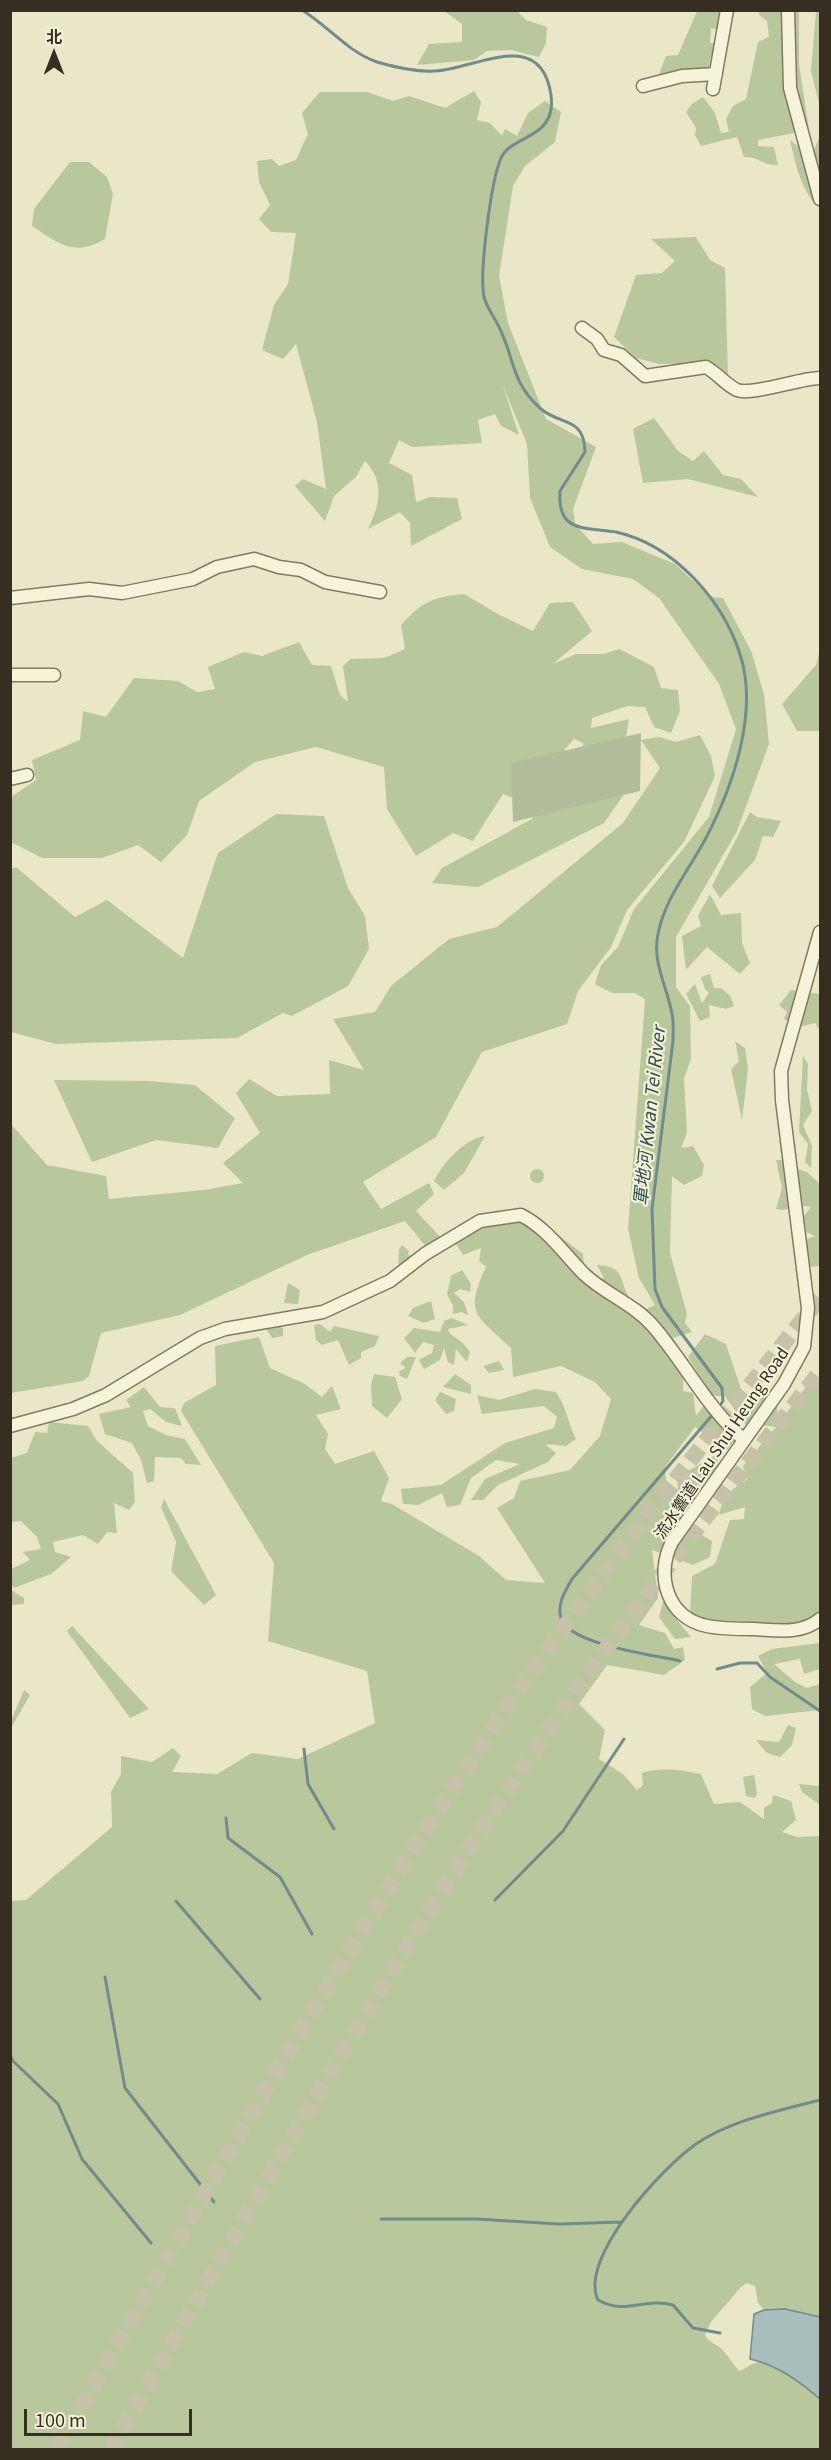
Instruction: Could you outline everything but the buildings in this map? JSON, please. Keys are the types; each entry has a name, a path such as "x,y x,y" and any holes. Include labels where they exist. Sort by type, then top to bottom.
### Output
{"street":[{"path":"713,89 727,10"},
{"path":"788,10 790,87 820,199"},
{"path":"643,86 682,76 716,74"},
{"path":"582,328 597,339 604,350 621,355 645,376 706,367 738,390 751,392 778,384 820,378"},
{"path":"10,597 89,589 122,592 193,579 217,567 254,559 279,567 301,570 325,582 380,592"},
{"path":"10,675 54,675"},
{"path":"10,779 27,775"},
{"name":"流水響道 Lau Shui Heung Road","path":"820,932 781,1077 807,1287 807,1331 794,1369 670,1545 664,1576 668,1596 682,1615 707,1626 794,1630 808,1627 820,1619"},
{"path":"10,1426 73,1409 106,1395 200,1338 225,1329 323,1312 390,1281 425,1254 480,1221 506,1215 521,1215 531,1220 586,1276 632,1307 653,1326 715,1410 744,1440"}],"green space":[{"path":"444,11 517,11 526,20 547,27 546,43 539,57 511,50 487,51 474,60 417,65 429,44 462,42 462,24"},
{"path":"697,11 721,11 723,25 716,29 711,28 710,43 714,43 717,54 713,59 710,58 709,68 657,79 666,56 678,55"},
{"path":"759,11 799,11 799,64 809,130 758,140 758,146 774,147 778,165 744,157 737,137 701,146 695,135 696,128 686,112 692,104 703,97 715,113 721,133 729,132 726,119 733,106 746,99 758,42 769,37 767,21 759,15"},
{"path":"816,11 820,11 820,107 811,71"},
{"path":"474,91 481,102 477,120 490,123 502,136 505,129 517,136 528,113 545,101 561,112 555,142 525,166 513,186 499,276 508,323 546,419 596,447 573,509 575,524 593,544 622,542 675,564 711,597 723,598 751,651 764,694 769,744 737,831 676,937 676,987 690,1006 691,1059 684,1079 687,1133 681,1148 693,1146 704,1165 702,1176 684,1185 672,1176 670,1253 687,1314 685,1323 692,1332 670,1339 684,1368 683,1391 693,1393 696,1416 707,1401 736,1439 727,1450 695,1427 665,1467 666,1480 678,1490 676,1465 688,1471 717,1454 718,1468 698,1487 710,1502 690,1528 712,1541 710,1557 693,1565 652,1550 658,1598 639,1625 665,1633 674,1649 683,1647 685,1660 664,1675 607,1665 579,1704 605,1730 599,1759 623,1774 637,1790 643,1785 642,1773 649,1771 679,1770 701,1774 714,1804 740,1802 764,1819 764,1808 772,1803 773,1795 791,1801 796,1820 782,1832 797,1837 820,1836 820,2317 785,2309 764,2310 758,2303 755,2286 747,2283 711,2322 705,2335 707,2339 722,2349 739,2371 757,2362 767,2363 792,2376 820,2399 820,2449 11,2450 11,1901 26,1900 112,1827 111,1792 121,1774 121,1756 152,1762 173,1748 181,1756 172,1772 217,1774 252,1753 298,1759 375,1723 367,1671 268,1641 274,1563 181,1411 184,1403 216,1385 215,1346 259,1337 270,1368 305,1384 322,1397 332,1386 341,1409 316,1415 328,1434 325,1449 335,1464 374,1451 389,1478 381,1501 392,1504 479,1556 506,1580 545,1583 497,1508 514,1498 520,1481 570,1470 600,1436 611,1399 595,1382 561,1366 513,1377 511,1348 482,1320 475,1305 479,1283 486,1267 479,1261 481,1248 463,1255 455,1242 473,1219 538,1219 583,1254 585,1284 604,1278 597,1265 607,1266 614,1269 621,1277 632,1301 644,1310 655,1305 639,1278 628,1229 645,999 635,993 612,993 595,984 601,965 618,947 634,909 709,817 736,729 719,684 659,598 633,579 582,569 550,547 530,498 527,444 503,386 519,435 501,426 495,414 478,420 482,443 412,447 399,440 389,463 412,475 416,502 430,497 457,498 462,519 411,546 410,523 400,512 368,529 378,502 378,485 376,477 365,461 356,477 334,496 325,521 295,486 303,479 326,489 317,422 296,344 283,359 262,350 274,305 288,284 296,233 271,232 259,219 270,205 259,182 257,161 272,159 279,166 296,160 308,134 302,113 320,92 367,92 393,101 409,96 445,108"},
{"path":"820,136 820,209 804,186 790,140 811,156"},
{"path":"70,162 89,162 107,177 113,194 105,239 75,248 59,243 32,226 34,209"},
{"path":"696,237 710,260 725,268 728,377 705,364 659,364 636,358 614,337 636,275 662,273 675,261 651,239"},
{"path":"654,418 678,451 693,461 704,451 723,475 741,479 758,497 688,479 643,483 633,429"},
{"path":"464,594 533,631 550,603 573,602 592,631 553,664 576,654 604,654 619,649 654,667 661,688 678,690 680,711 671,733 654,727 645,707 627,706 592,718 591,728 629,719 623,754 584,766 583,743 574,739 520,801 503,794 473,841 453,833 416,856 387,809 384,767 316,747 255,762 199,801 187,835 161,862 138,845 102,858 42,858 11,842 11,797 36,780 32,760 80,740 83,711 106,717 134,678 178,681 197,692 215,689 208,667 244,652 262,656 299,642 312,665 331,666 340,695 348,702 343,666 351,659 384,658 405,649 401,625 409,617 422,605 436,599"},
{"path":"820,650 820,731 797,731 782,704 816,665"},
{"path":"641,733 640,791 513,822 511,763"},
{"path":"700,735 711,756 715,776 684,842 627,910 611,947 578,991 567,1024 482,1052 436,1137 363,1182 381,1209 429,1183 434,1194 416,1211 444,1241 427,1248 405,1221 307,1255 180,1315 101,1333 89,1376 83,1381 11,1393 10,1123 47,1165 106,1176 109,1199 204,1190 243,1183 223,1163 260,1133 236,1093 249,1079 277,1096 330,1094 329,1060 364,1070 333,1019 375,1012 391,986 449,939 497,927 623,823 660,768 641,740 659,737 676,742"},
{"path":"552,785 625,793 604,823 478,887 432,883 442,868 532,819"},
{"path":"750,812 757,817 781,821 773,837 763,836 755,860 720,898 712,886"},
{"path":"276,814 324,816 348,888 365,916 369,949 348,986 292,1016 283,1013 237,1038 56,1044 11,1032 11,869 16,867 75,917 107,900 183,958 218,853"},
{"path":"710,894 721,915 741,913 742,943 750,963 740,974 707,947 686,970 682,936 701,926 698,916"},
{"path":"710,974 714,988 721,988 730,996 734,1006 726,1009 709,1005 710,1017 700,1021 686,994 695,984 702,1003 709,993 701,977"},
{"path":"791,990 820,994 820,1031 815,1023 799,1027 784,1019 787,1012 779,1005"},
{"path":"735,1041 745,1048 748,1069 742,1120 731,1069 739,1061"},
{"path":"803,1056 808,1064 807,1090 812,1111 803,1125 812,1146 811,1168 805,1162 808,1144 799,1132"},
{"path":"54,1080 149,1081 195,1085 235,1118 218,1148 156,1140 92,1162"},
{"path":"485,1136 464,1173 444,1190 434,1181 455,1153 469,1142"},
{"path":"776,1160 793,1160 794,1168 807,1172 820,1184 820,1266 809,1267 804,1240 815,1236 806,1232 804,1216 811,1207 776,1209 782,1188"},
{"path":"534,1169 540,1169 544,1176 540,1183 534,1183 530,1179 530,1173"},
{"path":"402,1245 409,1251 408,1255 427,1258 415,1271 398,1272 399,1249"},
{"path":"462,1270 471,1284 470,1292 460,1289 454,1293 464,1302 468,1315 461,1312 453,1314 453,1306 447,1294 451,1276"},
{"path":"288,1283 300,1290 298,1304 284,1303"},
{"path":"431,1301 435,1319 424,1323 408,1316 413,1308"},
{"path":"452,1318 468,1325 448,1329 449,1333 463,1343 470,1352 467,1362 456,1349 454,1365 448,1362 444,1348 440,1360 424,1369 419,1360 432,1353 434,1345 423,1342 415,1353 404,1338 414,1328 440,1332 444,1321"},
{"path":"320,1324 330,1332 334,1326 379,1336 375,1346 361,1352 361,1358 349,1365 338,1340 322,1345 316,1340 314,1325"},
{"path":"274,1325 283,1328 283,1336 272,1338 266,1328"},
{"path":"705,1334 726,1344 746,1404 749,1396 768,1396 808,1341 812,1343 791,1387 778,1402 777,1413 781,1420 808,1384 820,1382 820,1622 796,1630 710,1623 690,1614 692,1576 715,1564 730,1520 744,1519 745,1507 719,1515 724,1496 747,1479 743,1466 776,1427 761,1425 750,1431 725,1396 711,1396 688,1357"},
{"path":"407,1357 416,1357 407,1379 400,1376 399,1371 406,1368 400,1363"},
{"path":"499,1361 504,1370 489,1373 483,1366"},
{"path":"374,1374 395,1377 402,1399 387,1418 372,1406 371,1385"},
{"path":"455,1374 471,1385 471,1394 443,1387"},
{"path":"144,1387 160,1407 175,1408 182,1426 166,1422 150,1409 143,1411 148,1426 166,1435 185,1439 201,1465 186,1464 181,1458 155,1457 154,1481 147,1483 141,1460 132,1443 105,1434 99,1414 131,1407 126,1400"},
{"path":"535,1389 556,1392 576,1439 566,1446 545,1444 556,1453 548,1462 498,1485 483,1500 471,1500 485,1479 520,1464 496,1460 471,1478 460,1505 447,1507 442,1493 418,1505 403,1504 401,1489 441,1485 505,1443 554,1428 557,1417 544,1406 482,1414 477,1395 499,1400"},
{"path":"440,1392 456,1399 454,1411 446,1414 435,1400"},
{"path":"49,1422 88,1426 97,1441 133,1473 135,1502 129,1510 114,1503 117,1533 107,1532 98,1544 83,1535 53,1542 55,1552 71,1557 51,1574 14,1588 11,1583 11,1569 30,1560 23,1552 41,1549 37,1537 21,1521 11,1522 11,1458 27,1453 35,1432 47,1433"},
{"path":"164,1499 216,1595 204,1605 171,1571 176,1542 161,1507"},
{"path":"667,1587 677,1620 691,1637 675,1639 659,1617"},
{"path":"11,1590 24,1598 24,1604 12,1605"},
{"path":"72,1626 149,1709 130,1718 67,1631"},
{"path":"820,1643 820,1669 804,1674 800,1659 774,1664 795,1682 807,1688 820,1684 820,1710 765,1716 752,1709 750,1687 767,1673 758,1656 772,1649"},
{"path":"24,1690 30,1695 11,1728 11,1721"},
{"path":"788,1725 796,1728 792,1745 780,1757 767,1753 756,1740 779,1742"},
{"path":"754,1775 757,1793 755,1798 746,1796 743,1777"},
{"path":"799,1784 820,1786 820,1805 802,1792"}],"water":[{"path":"785,2309 820,2317 820,2399 787,2374 750,2359 754,2314 764,2310"}],"waterway":[{"name":"軍地河 Kwan Tei River","path":"302,10 357,52 384,64 413,70 435,71 505,56 521,57 534,62 545,74 551,95 551,110 547,120 541,128 507,150 497,170 490,206 483,268 485,301 503,337 518,379 531,399 541,409 570,423 581,432 585,452 560,491 561,507 565,518 578,527 616,532 637,539 676,562 708,595 732,634 740,654 745,676 745,724 734,772 716,818 666,908 657,945 658,965 673,1017 673,1041 652,1209 655,1289 662,1307 722,1388 723,1401 718,1408"},
{"name":"軍地河 Kwan Tei River","path":"680,1661 633,1652 579,1635 567,1627 561,1618 560,1608 562,1598 572,1579 714,1413"},
{"name":"軍地河 Kwan Tei River","path":"717,1669 740,1663 757,1663 770,1677 820,1711"},
{"path":"495,1900 563,1831 624,1739"},
{"path":"304,1749 308,1784 334,1829"},
{"path":"226,1818 228,1838 280,1877 312,1934"},
{"path":"176,1901 260,1999"},
{"path":"105,1977 125,2088 214,2202"},
{"path":"10,2055 13,2061 58,2104 82,2159 151,2243"},
{"name":"軍地河 Kwan Tei River","path":"720,2333 693,2328 673,2305 653,2303 627,2307 598,2300 595,2282 600,2261 612,2238 645,2192 696,2144 740,2122 820,2100"},
{"path":"381,2219 476,2219 559,2224 622,2222"}],"tunnel":[{"path":"56,2450 318,2003 427,1827 484,1741 605,1571 820,1298"},
{"path":"110,2450 365,2015 527,1761 633,1613 820,1372"}]}
